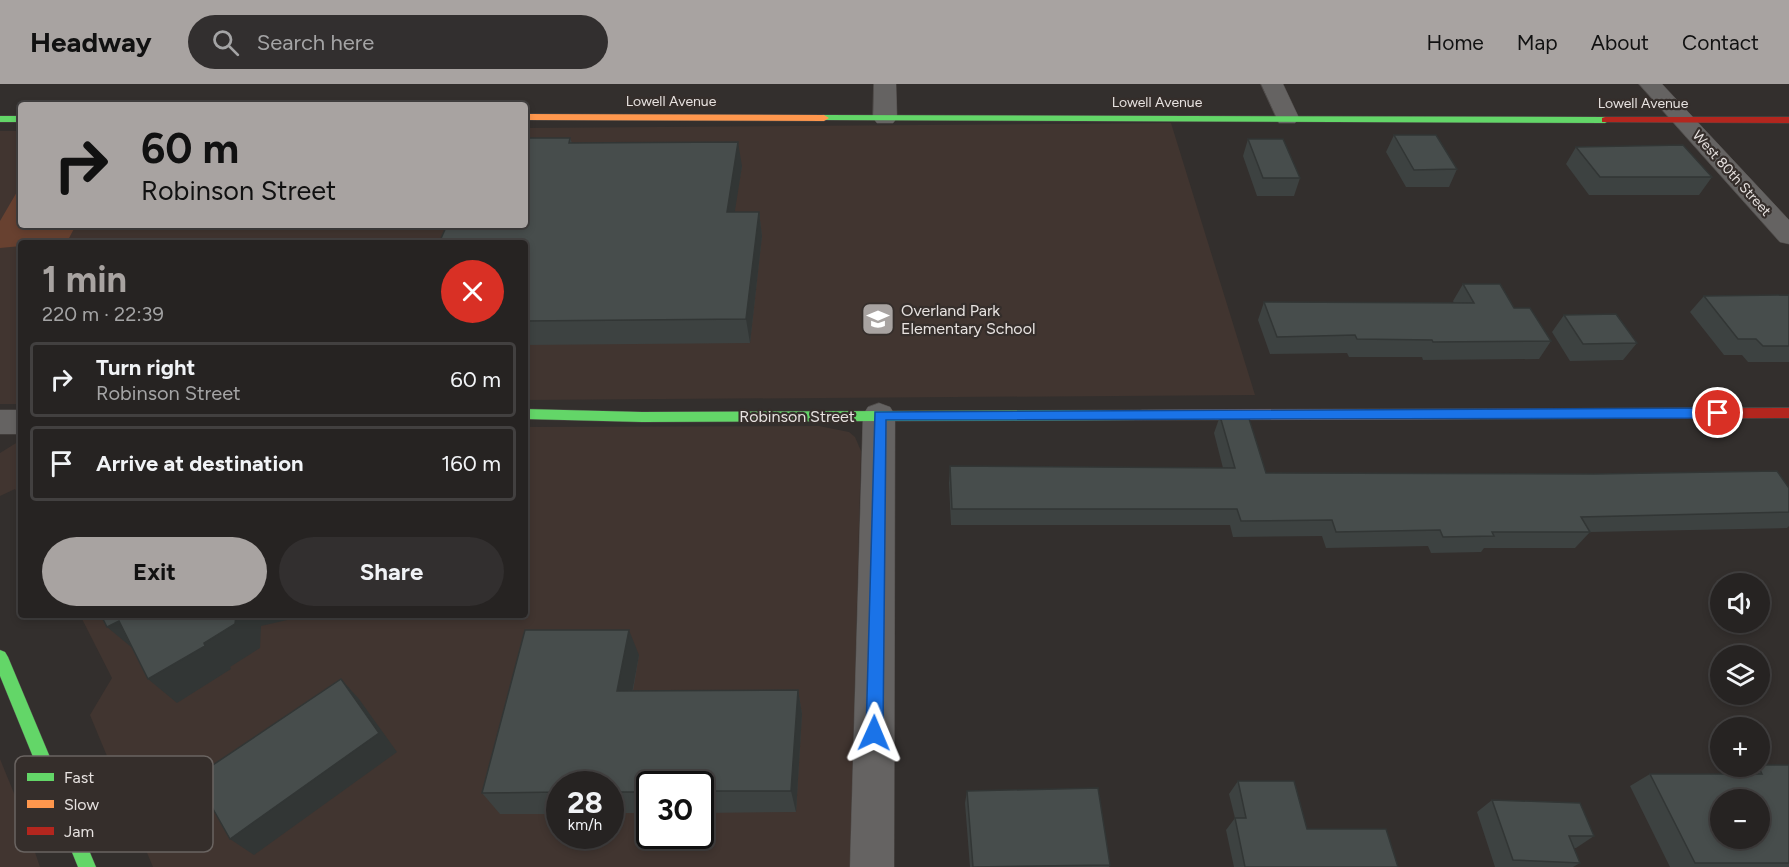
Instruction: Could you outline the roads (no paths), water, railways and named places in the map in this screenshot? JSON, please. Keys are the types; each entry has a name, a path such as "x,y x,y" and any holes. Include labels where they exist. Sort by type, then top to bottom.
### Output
{"street":[{"path":"885,84 885,118"},
{"path":"1272,84 1287,118"},
{"name":"West 80th Street","path":"1650,84 1789,236"},
{"name":"Lowell Avenue","path":"528,117 1789,120"},
{"path":"0,119 18,119"},
{"name":"Robinson Street","path":"528,414 1789,413"},
{"path":"872,867 879,415"},
{"path":"0,422 18,422"},
{"path":"0,657 41,756"},
{"path":"81,852 87,867"}],"place":[{"name":"Overland Park Elementary School","path":"878,319"}]}
